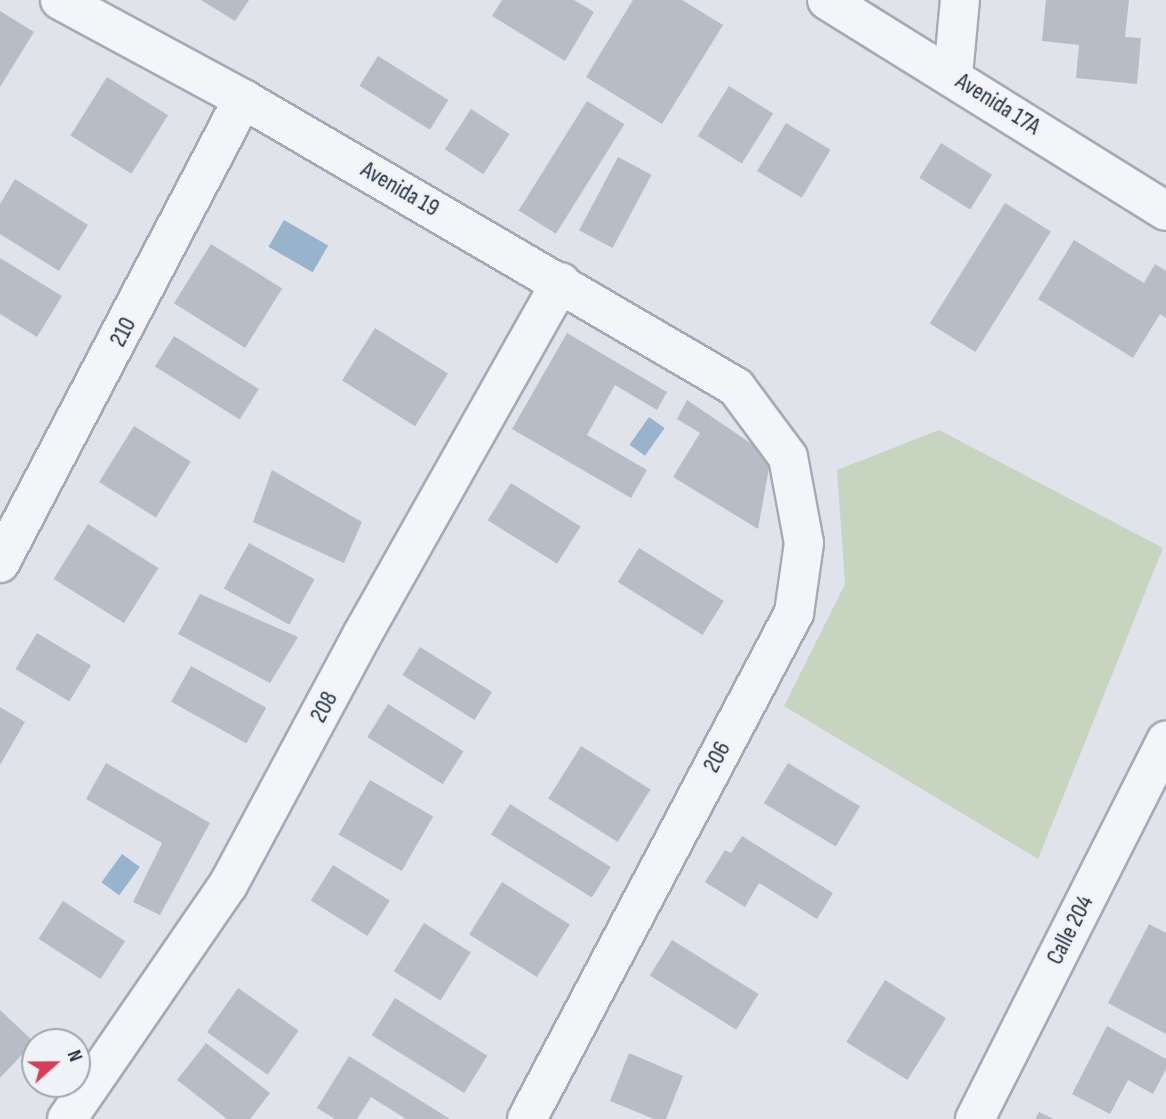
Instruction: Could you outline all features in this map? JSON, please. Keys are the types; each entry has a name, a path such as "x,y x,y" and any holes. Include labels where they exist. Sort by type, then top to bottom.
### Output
{"street":[{"name":"Avenida 19","path":"60,0 243,99 561,282 736,387"},
{"name":"Avenida 17A","path":"827,0 953,75 1166,211"},
{"path":"953,75 960,0"},
{"name":"210","path":"0,563 243,99"},
{"name":"208","path":"67,1119 228,885 362,635 561,282"},
{"name":"206","path":"527,1119 794,613 804,543 788,457 736,387"},
{"name":"Calle 204","path":"975,1119 1166,741"}],"green space":[{"path":"939,430 1163,548 1038,859 784,706 845,584 837,470"}],"water":[{"path":"284,220 328,246 313,272 268,247"},
{"path":"649,417 665,428 645,456 629,445"},
{"path":"122,854 140,867 119,895 101,882"}],"building":[{"path":"201,0 249,0 235,21"},
{"path":"502,0 574,0 594,12 565,61 492,16"},
{"path":"633,0 682,0 723,25 662,124 586,77"},
{"path":"1046,0 1129,0 1125,37 1141,38 1137,84 1076,78 1079,45 1042,41"},
{"path":"0,11 34,32 0,87"},
{"path":"378,56 448,100 430,130 359,86"},
{"path":"107,77 168,115 131,174 70,136"},
{"path":"729,86 773,114 742,164 698,136"},
{"path":"587,101 624,124 556,234 519,210"},
{"path":"471,109 510,134 483,174 445,149"},
{"path":"786,123 831,150 802,198 757,171"},
{"path":"941,143 992,175 970,210 919,178"},
{"path":"618,157 652,175 613,248 579,230"},
{"path":"15,179 88,225 59,271 0,234 0,204"},
{"path":"1005,203 1051,232 976,352 930,323"},
{"path":"1074,240 1144,283 1155,264 1166,271 1166,318 1160,314 1133,358 1038,299"},
{"path":"211,244 282,289 245,348 174,303"},
{"path":"0,258 62,296 37,337 0,314"},
{"path":"375,328 448,374 415,426 342,381"},
{"path":"567,333 667,392 657,410 615,385 587,435 647,470 631,498 512,429"},
{"path":"174,336 259,389 240,420 155,367"},
{"path":"687,400 771,457 758,529 673,477 700,433 677,419"},
{"path":"134,426 191,462 156,517 99,482"},
{"path":"272,470 362,522 344,563 253,522"},
{"path":"511,483 581,526 557,564 488,520"},
{"path":"88,524 158,568 124,623 54,579"},
{"path":"249,543 315,579 289,625 224,588"},
{"path":"639,548 724,601 703,635 618,582"},
{"path":"200,594 298,637 270,683 178,634"},
{"path":"37,633 91,665 69,701 15,669"},
{"path":"420,647 492,692 475,720 403,675"},
{"path":"191,666 266,708 246,744 171,702"},
{"path":"388,704 463,751 443,784 367,737"},
{"path":"0,707 25,722 0,765"},
{"path":"581,746 651,789 618,842 548,799"},
{"path":"106,763 210,823 160,915 133,902 162,843 86,799"},
{"path":"788,763 860,806 836,847 764,803"},
{"path":"370,780 433,816 402,871 338,835"},
{"path":"510,804 611,867 592,898 491,835"},
{"path":"742,836 833,893 817,919 759,883 745,907 705,882 725,850 731,853"},
{"path":"333,865 390,901 368,936 311,901"},
{"path":"502,882 570,924 537,977 469,935"},
{"path":"63,901 125,941 101,979 38,939"},
{"path":"424,923 471,952 440,1000 394,971"},
{"path":"1149,924 1166,933 1166,1034 1108,1003"},
{"path":"672,940 759,994 736,1030 650,976"},
{"path":"885,980 946,1018 907,1080 846,1042"},
{"path":"238,988 299,1030 268,1075 207,1032"},
{"path":"395,998 487,1056 464,1093 372,1035"},
{"path":"0,1010 21,1030 21,1056 0,1078"},
{"path":"1107,1026 1166,1059 1166,1069 1153,1094 1128,1080 1110,1114 1072,1094"},
{"path":"206,1043 270,1093 250,1119 227,1119 177,1080"},
{"path":"629,1053 683,1076 666,1119 654,1119 610,1101"},
{"path":"349,1056 450,1119 406,1119 371,1097 357,1119 335,1119 317,1108"},
{"path":"1039,1112 1054,1119 1035,1119"}]}
